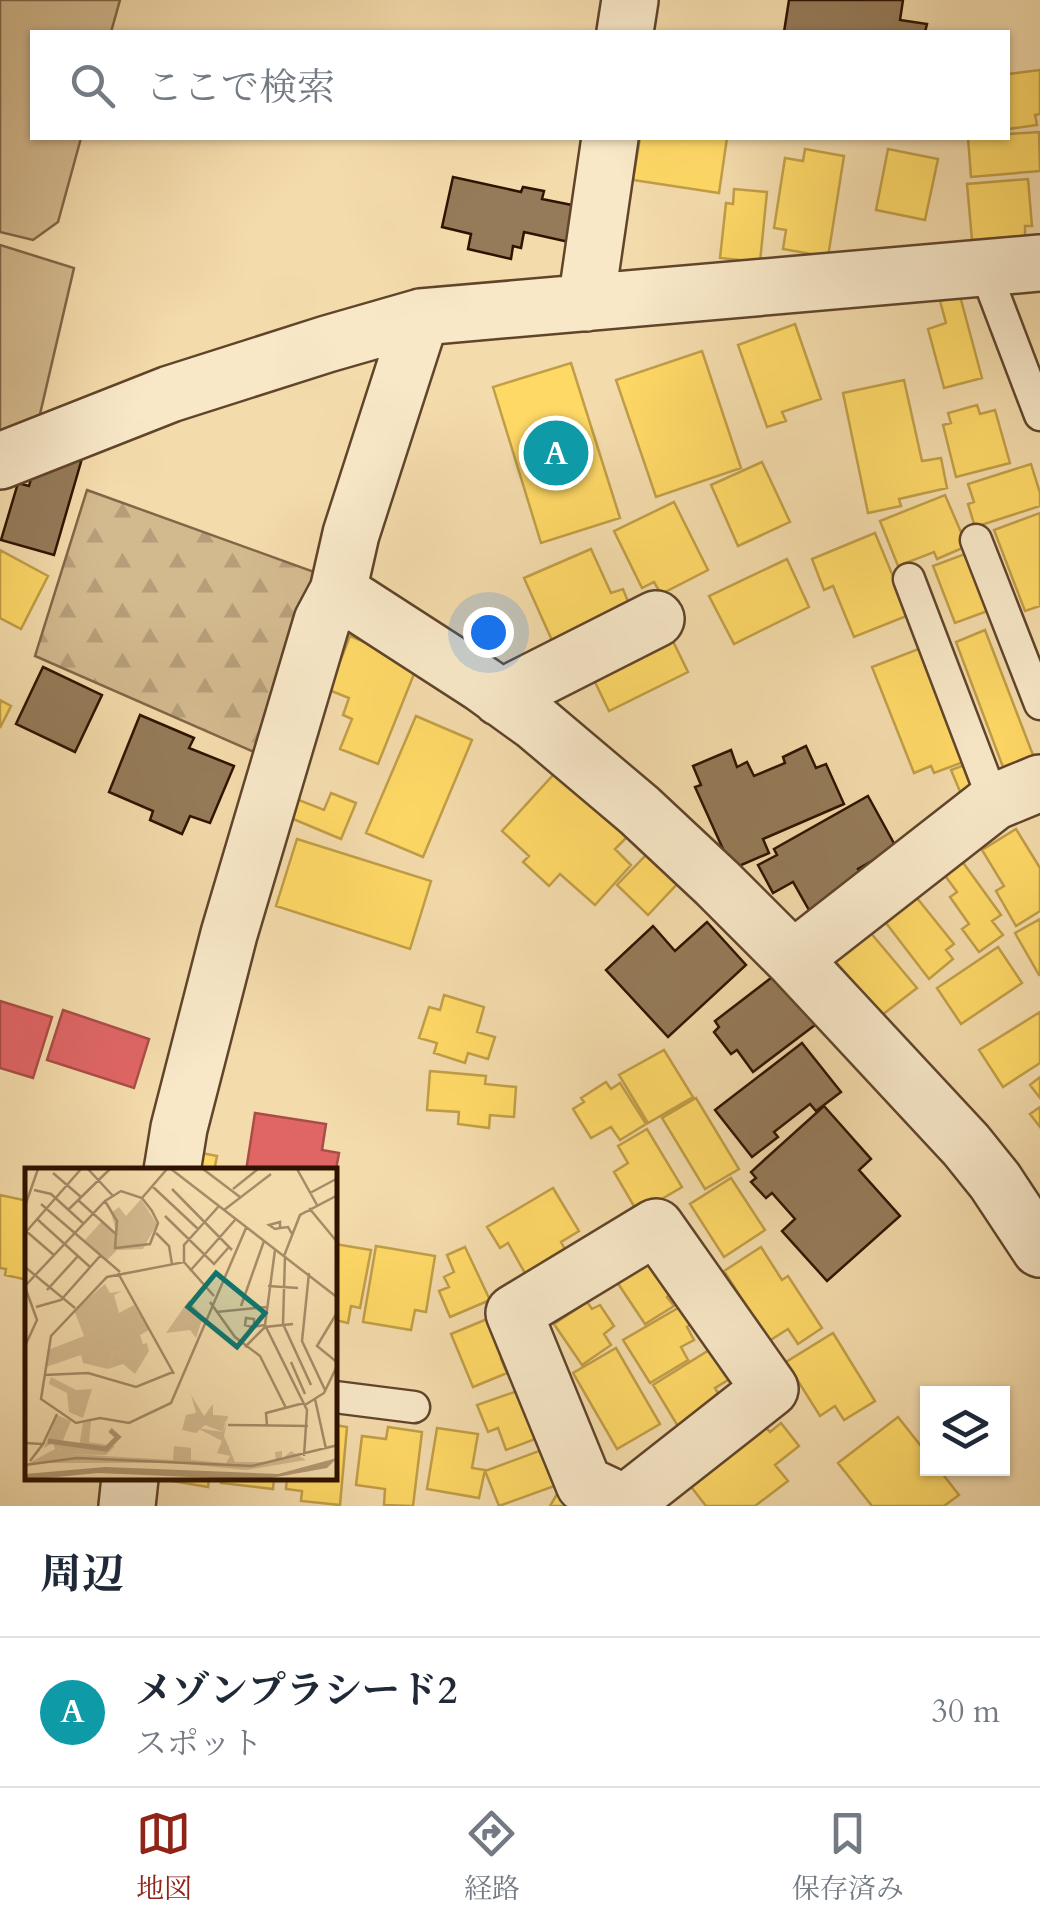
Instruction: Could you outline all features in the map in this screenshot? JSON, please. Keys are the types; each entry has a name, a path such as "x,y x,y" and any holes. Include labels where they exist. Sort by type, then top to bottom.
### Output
{"street":[{"path":"625,30 630,0"},
{"path":"586,303 610,140"},
{"path":"0,460 170,394 421,318 1040,263"},
{"path":"172,1168 228,934 322,621 338,591 350,534 421,318"},
{"path":"338,591 536,722 718,883 966,1146 1040,1249"},
{"path":"500,698 656,619"},
{"path":"792,959 1017,793"},
{"path":"656,1227 770,1389 628,1504 584,1484 514,1313 656,1227"},
{"path":"128,1506 130,1481"}],"lane":[{"path":"984,268 1040,415"},
{"path":"976,540 1040,704"},
{"path":"909,580 1017,793"},
{"path":"338,1398 414,1407"}],"green space":[{"path":"0,0 120,0 112,30 30,30 30,140 80,140 58,222 33,240 0,232"},
{"path":"0,245 74,268 37,427 0,441"},
{"path":"87,490 328,577 270,759 35,656"}],"building: 住宅":[{"path":"1040,70 1037,125 1010,129 1010,74"},
{"path":"1039,132 1040,171 971,177 968,140 1010,140 1010,134"},
{"path":"640,140 727,140 719,193 633,180"},
{"path":"805,149 844,156 828,257 783,249 786,230 774,228 785,158 803,161"},
{"path":"888,149 938,159 925,220 876,210"},
{"path":"1028,179 1032,226 1025,226 1025,236 972,240 967,184"},
{"path":"734,189 767,192 760,262 720,258 726,203 733,204"},
{"path":"960,296 982,378 944,388 928,329 946,323 940,301"},
{"path":"795,324 821,399 782,412 786,421 767,427 738,345"},
{"path":"702,351 741,468 656,497 616,380"},
{"path":"571,363 620,518 541,543 493,387"},
{"path":"904,380 922,461 941,458 947,488 899,499 901,506 868,513 843,393"},
{"path":"977,405 980,414 995,410 1010,463 956,477 943,425 951,423 948,413"},
{"path":"762,462 790,522 738,546 711,485"},
{"path":"1031,464 1040,506 975,527 968,504 974,502 968,484"},
{"path":"945,495 967,546 937,559 934,552 898,566 880,521"},
{"path":"674,502 708,570 661,594 654,582 642,588 614,531"},
{"path":"1040,513 1040,606 1025,611 994,530"},
{"path":"875,533 909,615 854,637 833,586 824,590 812,559"},
{"path":"591,549 611,593 623,589 633,614 555,647 524,578"},
{"path":"0,550 48,576 21,629 0,618"},
{"path":"970,552 993,609 955,623 933,566"},
{"path":"787,559 809,607 734,644 709,596"},
{"path":"985,630 1033,755 1003,767 956,642"},
{"path":"668,631 688,672 609,711 594,680"},
{"path":"350,636 418,664 378,764 340,749 352,719 343,715 349,698 329,690"},
{"path":"921,648 966,761 934,773 931,766 914,773 872,667"},
{"path":"0,700 11,706 0,728"},
{"path":"416,716 472,740 423,857 366,833"},
{"path":"967,764 977,788 961,794 951,770"},
{"path":"554,774 627,837 615,849 631,865 595,905 560,874 549,886 523,862 529,856 502,831"},
{"path":"331,793 356,803 341,839 286,816 294,798 324,810"},
{"path":"1016,829 1040,868 1040,911 1016,926 996,891 1004,886 982,850"},
{"path":"297,839 431,881 410,949 276,906"},
{"path":"648,853 679,882 648,915 617,885"},
{"path":"959,857 1001,915 992,921 1003,935 979,952 962,929 969,924 950,897 957,892 941,870"},
{"path":"917,898 954,944 946,950 953,959 929,979 886,923"},
{"path":"1040,919 1040,975 1039,975 1015,933"},
{"path":"870,932 917,988 882,1015 835,961"},
{"path":"998,947 1022,983 961,1024 937,988"},
{"path":"444,995 484,1007 477,1032 495,1037 488,1059 468,1053 465,1063 434,1053 437,1043 419,1038 429,1007 440,1010"},
{"path":"1040,1012 1040,1063 1003,1087 979,1050"},
{"path":"664,1050 693,1097 648,1123 619,1075"},
{"path":"430,1071 486,1076 485,1084 516,1087 514,1117 490,1115 489,1128 458,1124 459,1112 427,1110"},
{"path":"1040,1077 1040,1098 1030,1085"},
{"path":"606,1082 611,1089 620,1083 646,1124 620,1140 611,1127 591,1138 573,1109 584,1102 581,1098"},
{"path":"696,1098 739,1169 705,1189 662,1118"},
{"path":"1040,1107 1040,1127 1030,1114"},
{"path":"647,1129 682,1187 638,1213 614,1172 628,1163 618,1146"},
{"path":"191,1151 217,1156 215,1168 188,1168"},
{"path":"731,1178 765,1230 724,1257 690,1204"},
{"path":"553,1188 579,1231 561,1242 566,1251 526,1275 508,1243 500,1248 487,1227"},
{"path":"0,1195 25,1200 25,1279 5,1275 6,1269 0,1268"},
{"path":"338,1244 371,1250 360,1308 351,1306 348,1323 338,1321"},
{"path":"376,1246 435,1256 426,1312 415,1310 411,1330 363,1322"},
{"path":"465,1247 490,1300 450,1317 439,1291 449,1287 444,1277 454,1272 447,1255"},
{"path":"761,1247 782,1280 788,1276 822,1328 798,1344 788,1329 769,1341 724,1271"},
{"path":"636,1261 655,1264 674,1293 667,1297 674,1306 645,1324 613,1276"},
{"path":"587,1302 592,1309 600,1305 614,1326 604,1334 611,1345 582,1365 554,1324"},
{"path":"685,1304 695,1322 687,1327 694,1340 681,1347 688,1360 650,1383 623,1340"},
{"path":"492,1317 508,1356 501,1359 507,1373 473,1387 451,1334"},
{"path":"833,1333 875,1401 844,1420 835,1406 820,1416 786,1362"},
{"path":"714,1347 733,1377 715,1388 722,1400 679,1428 653,1385"},
{"path":"616,1348 660,1424 617,1449 573,1373"},
{"path":"523,1389 538,1438 506,1450 498,1428 488,1432 477,1405"},
{"path":"898,1417 920,1445 920,1476 944,1476 959,1495 944,1506 872,1506 838,1463"},
{"path":"760,1421 770,1432 781,1423 799,1446 775,1465 788,1481 755,1506 706,1506 685,1479"},
{"path":"338,1426 347,1427 340,1505 301,1501 302,1491 286,1489 287,1481 338,1481"},
{"path":"388,1427 422,1432 413,1506 384,1505 385,1489 356,1485 362,1436 386,1439"},
{"path":"437,1428 478,1434 472,1468 485,1470 479,1498 427,1489"},
{"path":"547,1448 560,1484 499,1506 485,1471"},
{"path":"173,1481 209,1481 208,1487"},
{"path":"221,1481 274,1481 273,1489"},
{"path":"557,1494 578,1506 550,1506"}],"building: 商業":[{"path":"0,1001 52,1017 33,1078 0,1068"},
{"path":"63,1010 149,1039 134,1088 47,1060"},
{"path":"255,1113 326,1124 322,1150 339,1153 336,1168 246,1168"}],"building: その他":[{"path":"789,0 903,0 900,20 927,24 926,30 784,30"},
{"path":"453,177 521,192 523,187 544,191 542,199 577,206 569,242 524,232 521,248 513,246 511,259 468,249 471,234 442,227"},
{"path":"83,455 54,555 1,540 18,483 29,486 34,468"},
{"path":"43,667 102,695 75,752 16,724"},
{"path":"140,715 194,738 189,748 234,766 210,823 190,816 182,834 150,820 153,811 109,792"},
{"path":"806,746 816,768 826,764 844,804 763,839 769,853 732,869 695,787 701,785 693,766 731,750 737,767 747,762 754,776 785,763 783,757"},
{"path":"868,796 896,847 858,869 864,879 809,910 793,882 773,893 758,865 777,855 774,849"},
{"path":"707,922 746,965 668,1037 606,970 653,926 675,951"},
{"path":"780,971 819,1022 753,1072 737,1050 731,1054 714,1032 719,1027 715,1021"},
{"path":"802,1043 841,1092 816,1111 810,1104 774,1132 778,1137 752,1157 715,1110"},
{"path":"824,1106 871,1159 859,1170 900,1216 827,1281 782,1231 795,1219 772,1193 766,1198 751,1182 756,1178 751,1172"}],"place":[{"name":"メゾンプラシード2","path":"556,453"}]}
